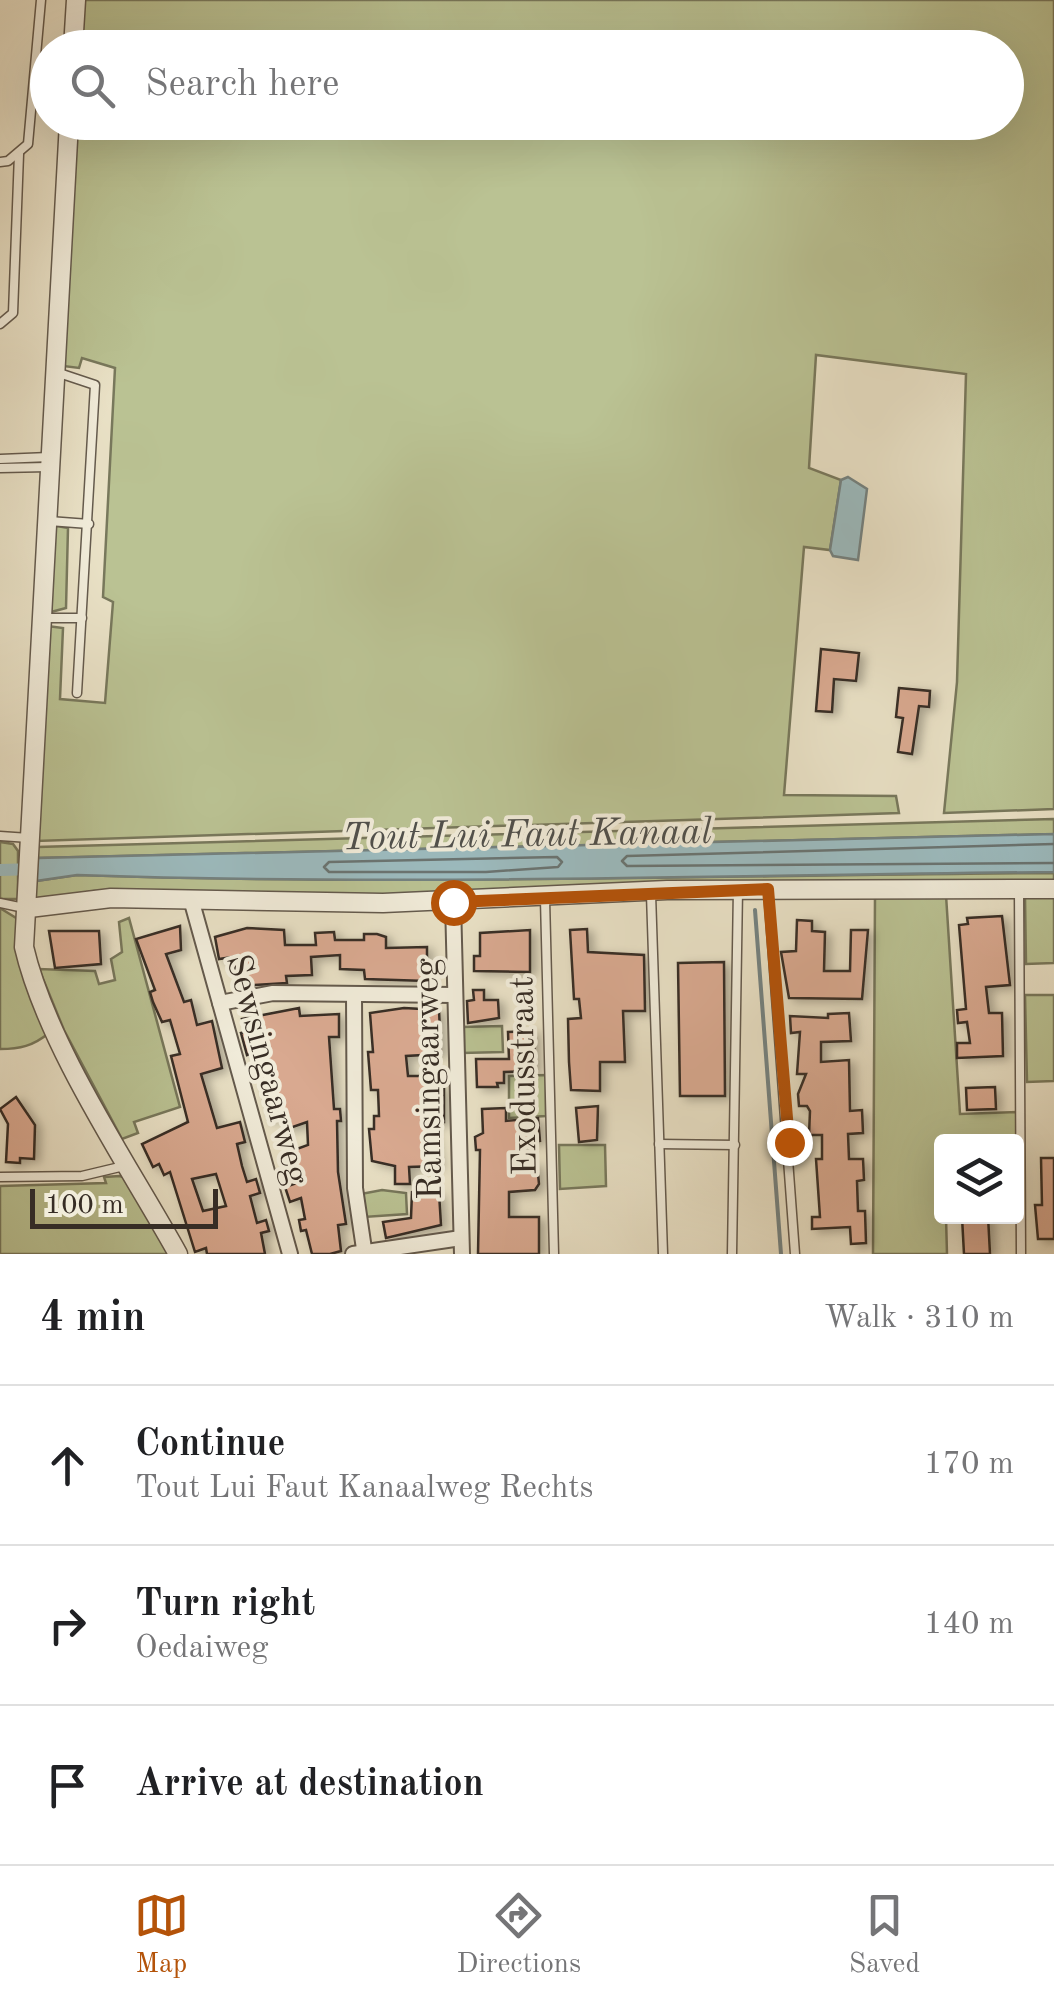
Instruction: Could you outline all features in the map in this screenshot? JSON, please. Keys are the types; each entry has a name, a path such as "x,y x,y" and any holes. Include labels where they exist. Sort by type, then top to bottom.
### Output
{"street":[{"path":"75,30 76,0"},
{"path":"68,140 24,947 33,985 178,1254"},
{"path":"28,903 88,899 453,902 738,889 1054,889"},
{"name":"Sewsingaarweg","path":"191,899 290,1254"},
{"name":"Ramsingaarweg","path":"453,902 461,1246"},
{"path":"220,1003 273,993 454,996"},
{"path":"354,994 358,1252 461,1246"}],"lane":[{"path":"39,30 41,0"},
{"path":"0,324 14,313 19,154 30,134"},
{"path":"0,162 19,154"},
{"path":"53,372 95,385 77,692"},
{"path":"0,458 49,462"},
{"path":"0,468 49,462"},
{"path":"46,520 89,524"},
{"path":"40,618 82,618"},
{"path":"0,836 29,846"},
{"path":"732,1254 738,889"},
{"path":"768,889 795,1254"},
{"path":"1019,889 1022,1254"},
{"path":"651,891 664,1254"},
{"name":"Exodusstraat","path":"545,896 554,1254"},
{"path":"0,903 28,903"},
{"path":"659,1144 735,1145"},
{"path":"0,1177 82,1176 128,1164"}],"green space":[{"path":"84,0 1054,0 1054,809 944,813 957,682 966,374 816,355 809,468 841,480 830,550 804,547 784,795 896,796 899,813 36,841 47,626 63,628 60,699 105,703 113,602 103,597 115,368 82,358 79,368 63,366 76,140 1024,140 1024,30 82,30"},
{"path":"68,528 66,608 51,612 53,529"},
{"path":"1054,819 1054,834 38,858 37,847"},
{"path":"0,842 13,844 18,851 18,899 0,899"},
{"path":"1054,873 1054,881 396,897 94,891 34,900 36,881 77,875 443,880"},
{"path":"946,895 960,1114 1017,1112 1017,1134 934,1134 934,1224 946,1224 947,1254 873,1254 875,896"},
{"path":"1025,897 1054,897 1054,963 1026,964"},
{"path":"0,908 21,921 49,1033 32,1044 7,1049 0,1049"},
{"path":"129,918 180,1107 134,1122 138,1133 122,1139 64,1030 39,969 95,971 99,984 115,980 111,959 122,952 119,922"},
{"path":"1025,995 1054,995 1054,1081 1027,1082"},
{"path":"502,1026 503,1052 462,1053 461,1027"},
{"path":"546,1075 546,1116 509,1118 509,1076"},
{"path":"559,1145 605,1145 606,1186 560,1189"},
{"path":"104,1177 128,1179 168,1254 0,1254 0,1186 106,1183"},
{"path":"382,1190 406,1193 407,1214 364,1217 361,1194"}],"water":[{"path":"848,477 867,489 858,560 833,556 830,550 841,480"},
{"path":"1054,834 1054,872 443,880 77,875 36,881 38,858"}],"building":[{"path":"821,649 859,653 856,681 834,679 832,712 816,711"},
{"path":"899,688 930,691 929,707 919,706 912,754 898,752 903,718 896,717"},
{"path":"1002,916 1010,985 986,987 989,1013 1002,1013 1003,1056 957,1058 957,1043 970,1043 967,1022 958,1023 957,1010 966,1009 959,925 968,924 967,918"},
{"path":"797,920 812,921 812,931 825,932 824,971 850,971 851,930 868,930 862,999 789,998 781,952 796,951"},
{"path":"180,926 181,950 166,954 184,1002 191,1000 197,1025 212,1021 222,1068 201,1074 217,1128 240,1122 245,1142 237,1144 242,1166 247,1182 256,1179 260,1193 250,1196 257,1223 266,1220 269,1231 261,1233 265,1254 207,1254 206,1248 195,1252 170,1172 164,1175 159,1164 153,1167 142,1144 188,1122 171,1056 180,1054 170,1020 162,1022 153,1002 150,992 155,990 136,939","holes":["216,1174 226,1206 203,1211 192,1179"]},
{"path":"247,928 284,930 285,945 316,945 315,933 334,932 335,940 364,940 364,934 377,934 386,937 386,948 427,947 427,981 365,979 364,970 340,969 340,955 311,957 312,975 286,976 287,983 238,986 233,957 219,959 215,937"},
{"path":"587,929 588,952 644,955 645,1011 623,1011 625,1062 600,1062 600,1091 571,1090 568,1019 581,1018 579,999 574,999 570,930"},
{"path":"530,930 530,972 474,971 474,956 480,956 480,933"},
{"path":"49,931 99,931 101,964 55,968"},
{"path":"724,962 725,1096 680,1096 678,963"},
{"path":"473,990 484,990 484,1000 498,1000 499,1018 468,1023 467,1001 474,1000"},
{"path":"299,1008 300,1016 339,1014 339,1037 329,1037 334,1109 340,1109 338,1172 346,1224 338,1225 341,1251 330,1254 312,1254 306,1230 301,1231 299,1220 305,1219 301,1198 290,1202 285,1187 294,1184 283,1154 308,1145 307,1122 287,1129 282,1115 268,1120 252,1053 247,1055 241,1033 246,1032 242,1019"},
{"path":"404,1008 439,1010 441,1054 406,1056 408,1076 438,1076 438,1089 444,1089 444,1122 431,1123 438,1166 409,1167 410,1184 395,1184 395,1166 372,1161 369,1129 374,1129 374,1116 379,1116 378,1090 371,1090 368,1052 373,1052 370,1013"},
{"path":"849,1013 851,1041 821,1042 821,1062 849,1060 850,1111 862,1110 863,1133 848,1134 849,1159 863,1159 864,1180 857,1181 858,1211 865,1211 866,1243 851,1244 850,1227 812,1229 812,1217 820,1217 816,1159 822,1159 822,1135 809,1135 810,1111 807,1106 799,1106 798,1094 806,1074 797,1074 800,1032 791,1033 790,1016 828,1018 828,1014"},
{"path":"534,1031 535,1071 504,1072 504,1083 497,1083 498,1087 477,1087 476,1059 509,1059 508,1032"},
{"path":"995,1087 996,1109 967,1110 966,1088"},
{"path":"16,1097 35,1125 34,1159 20,1158 20,1163 6,1162 8,1124 0,1109"},
{"path":"598,1106 597,1140 579,1142 576,1108"},
{"path":"506,1108 506,1121 538,1118 540,1141 522,1143 523,1165 537,1164 539,1184 535,1190 509,1192 509,1217 539,1217 539,1254 478,1254 480,1150 476,1150 475,1137 483,1133 482,1109"},
{"path":"1041,1158 1054,1158 1054,1239 1038,1239 1035,1205 1042,1205"},
{"path":"424,1190 425,1196 439,1193 441,1225 386,1238 383,1222 411,1218 412,1192"},
{"path":"962,1224 988,1224 990,1254 964,1254"}],"waterway":[{"name":"Tout Lui Faut Kanaal","path":"0,870 37,869"},
{"path":"755,910 781,1254"}],"route":[{"path":"453,902 768,889 789,1142"}]}
